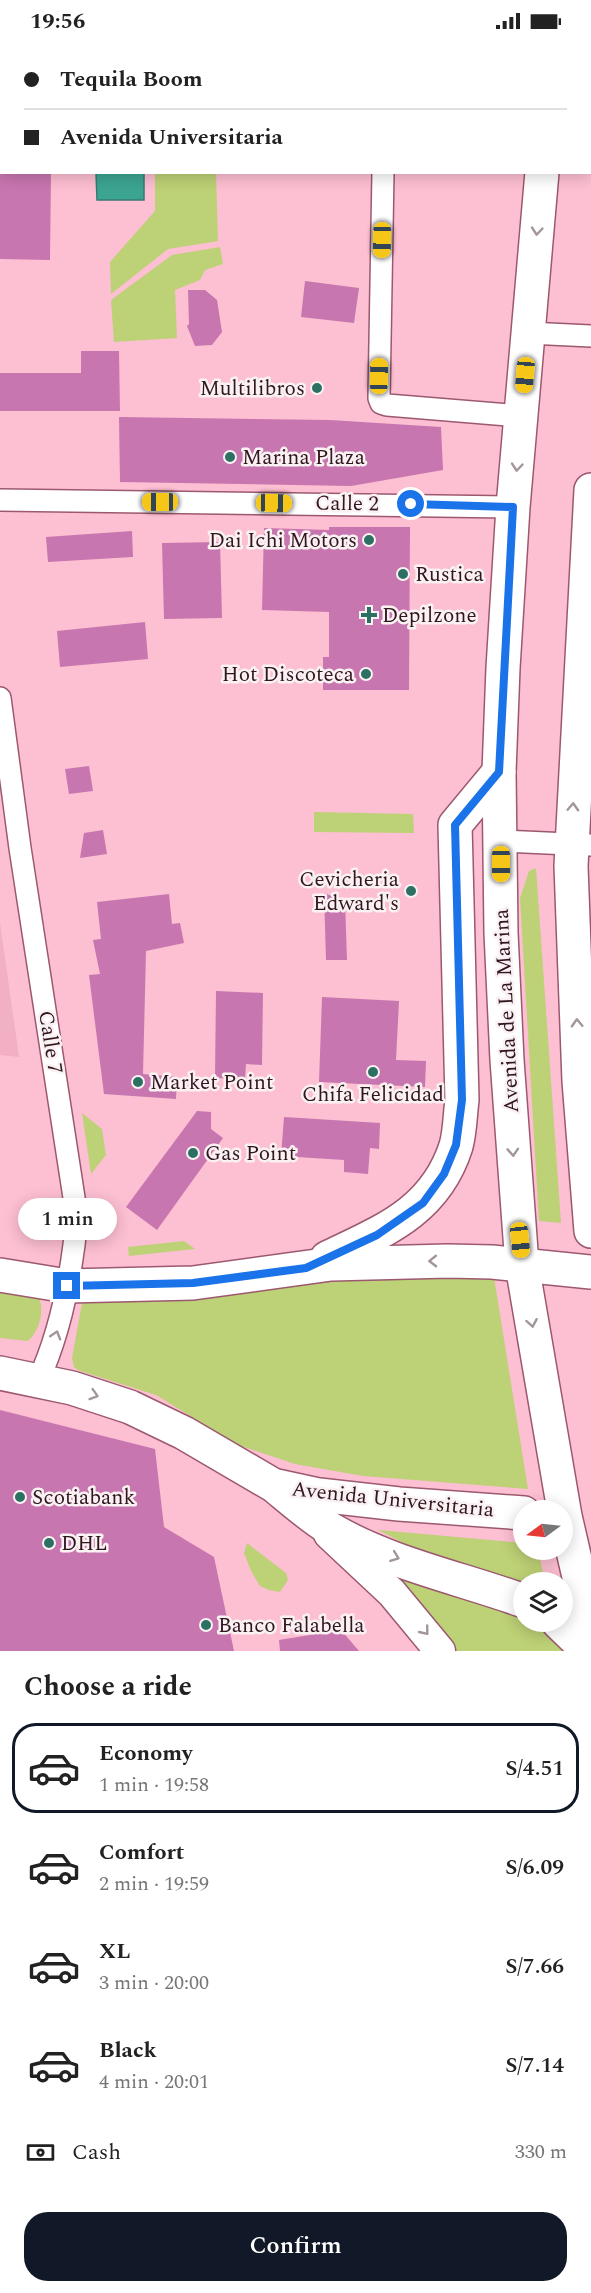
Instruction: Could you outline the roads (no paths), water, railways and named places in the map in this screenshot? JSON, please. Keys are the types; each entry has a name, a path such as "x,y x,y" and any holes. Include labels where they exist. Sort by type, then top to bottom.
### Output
{"main road":[{"name":"Avenida de La Marina","path":"542,174 513,507 499,772 501,933 507,1060 522,1265 570,1500"},
{"path":"591,490 581,844 571,866 591,1231"},
{"path":"306,1268 377,1235 415,1210 423,1203 444,1174 456,1145 462,1100 455,825 499,772"},
{"path":"0,1275 67,1286 193,1283 340,1263 448,1261 591,1272"},
{"name":"Avenida Universitaria","path":"0,1373 81,1391 151,1415 273,1485 319,1495 399,1504 513,1512"},
{"path":"273,1485 309,1516 333,1531 451,1578 513,1598"},
{"name":"Avenida de La Marina","path":"573,1516 591,1629"},
{"path":"568,1632 588,1651"}],"street":[{"path":"383,174 379,398 381,403 521,416"},
{"path":"528,333 591,336"},
{"name":"Calle 2","path":"0,500 513,507"},
{"name":"Calle 7","path":"0,698 20,848 77,1216 74,1252 59,1328 50,1356 38,1381"},
{"path":"501,841 581,844"},
{"path":"309,1516 392,1593 440,1651"}],"place":[{"name":"Multilibros","path":"317,388"},
{"name":"Marina Plaza","path":"230,457"},
{"name":"Dai Ichi Motors","path":"369,540"},
{"name":"Rustica","path":"403,574"},
{"name":"Depilzone","path":"369,615"},
{"name":"Hot Discoteca","path":"366,674"},
{"name":"Cevicheria Edward's","path":"411,891"},
{"name":"Chifa Felicidad","path":"373,1072"},
{"name":"Market Point","path":"138,1082"},
{"name":"Gas Point","path":"193,1153"},
{"name":"Scotiabank","path":"20,1497"},
{"name":"DHL","path":"49,1543"},
{"name":"Banco Falabella","path":"206,1625"}]}
